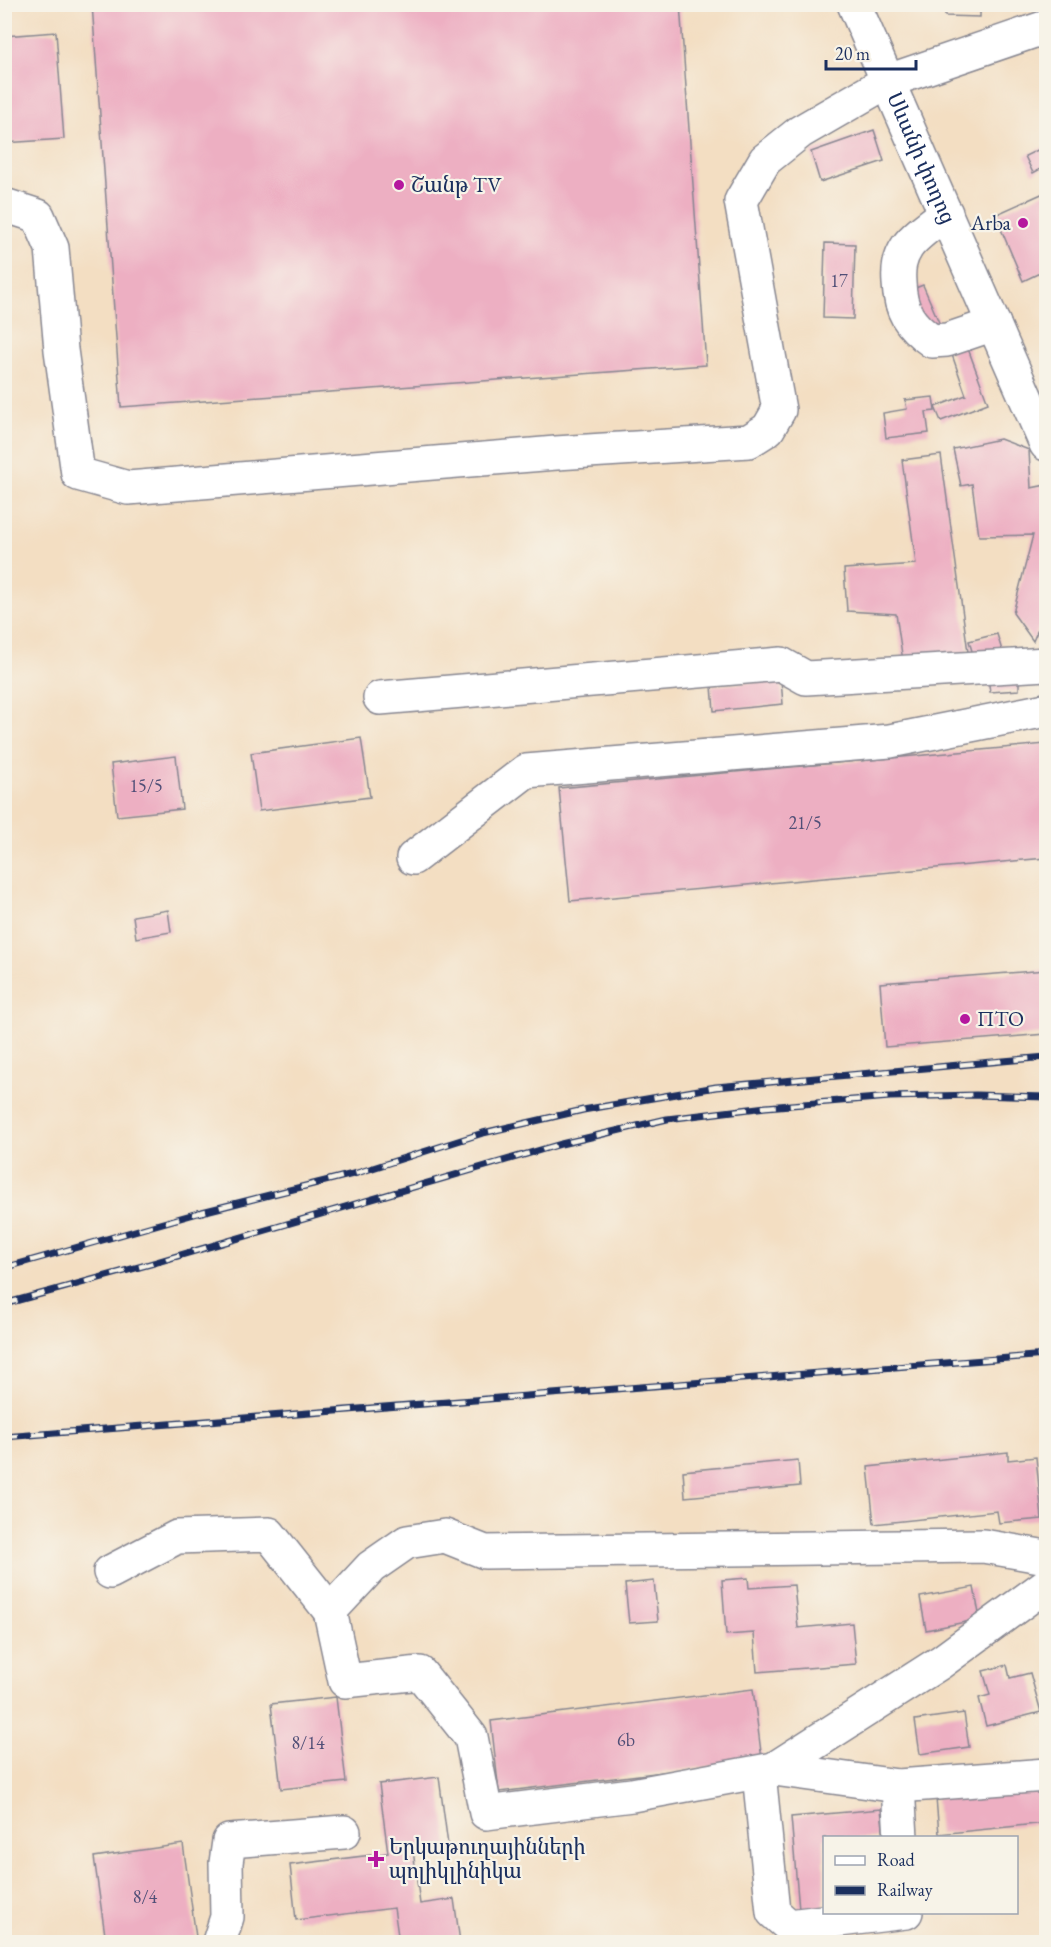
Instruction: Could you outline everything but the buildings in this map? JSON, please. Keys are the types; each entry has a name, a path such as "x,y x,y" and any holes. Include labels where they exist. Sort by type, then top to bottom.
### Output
{"street":[{"name":"Սևանի փողոց","path":"854,4 1047,444"},
{"path":"4,205 38,216 52,248 61,350 78,474 128,488 544,454 749,441 768,429 779,410 741,201 765,160 800,132 888,81 1047,27"},
{"path":"946,213 908,245 898,268 900,300 909,321 932,342 947,340 994,324"},
{"path":"380,698 781,664 806,678 1047,664"},
{"path":"413,858 526,771 890,741 1047,710"},
{"path":"110,1572 177,1537 269,1534 330,1611 345,1682 420,1673 471,1737 486,1813 632,1795 766,1771 898,1786 1047,1775"},
{"path":"330,1611 371,1567 407,1542 445,1536 485,1552 983,1546 1047,1557"},
{"path":"766,1771 941,1662 1047,1585"},
{"path":"766,1771 773,1912 789,1926 889,1914"},
{"path":"898,1786 901,1836"},
{"path":"219,1942 227,1917 228,1841 344,1832"}],"railway":[{"path":"4,1268 198,1213 357,1173 483,1133 583,1110 716,1087 1046,1057"},
{"path":"4,1304 150,1264 561,1144 667,1119 766,1107 890,1097 976,1095 1046,1097"},
{"path":"4,1437 1046,1355"}],"place":[{"name":"Շանթ TV","path":"399,185"},
{"name":"Arba","path":"1023,223"},
{"name":"ПТО","path":"965,1019"},
{"name":"Երկաթուղայինների պոլիկլինիկա","path":"376,1859"}]}
